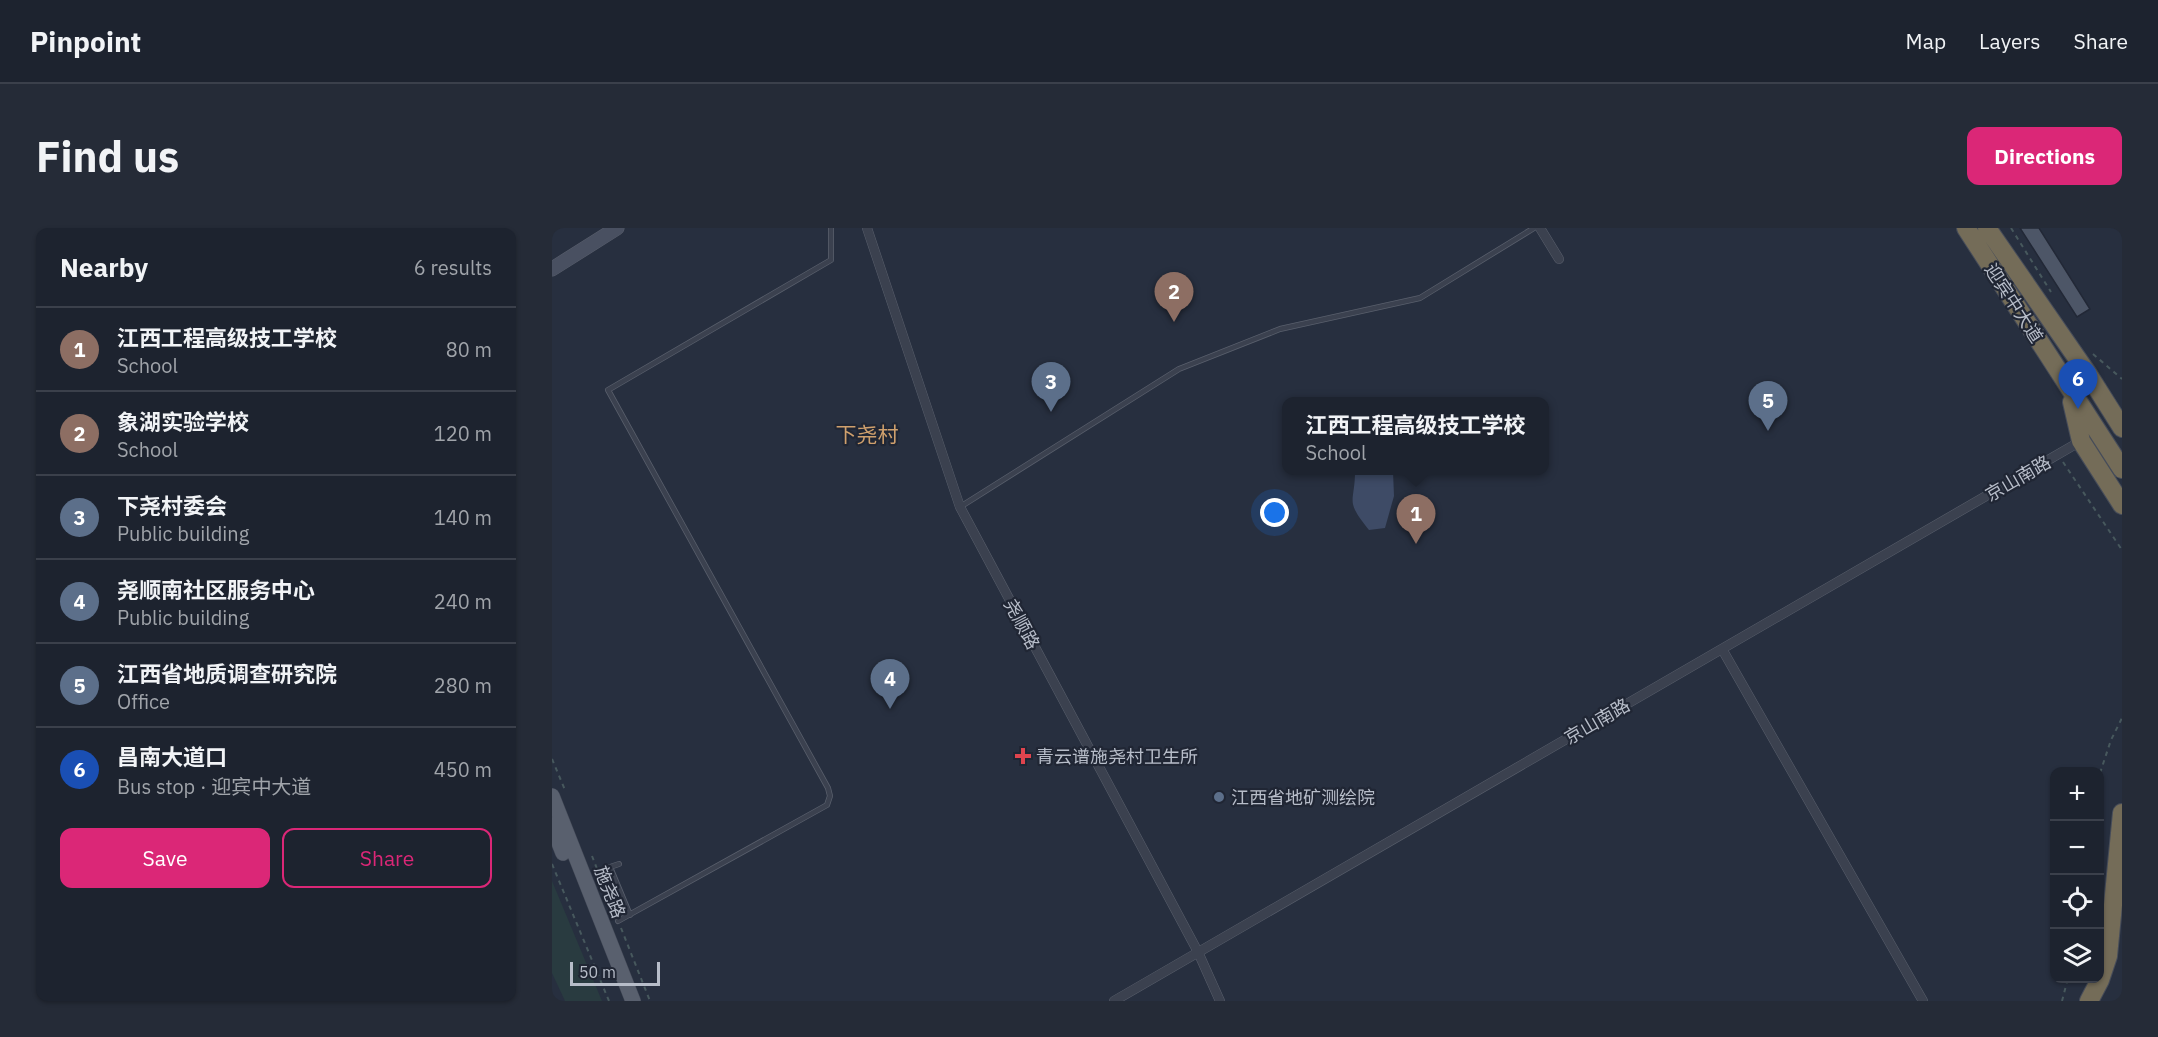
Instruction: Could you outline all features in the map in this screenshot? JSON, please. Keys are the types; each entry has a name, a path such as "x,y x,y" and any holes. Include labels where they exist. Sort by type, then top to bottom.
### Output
{"highway":[{"name":"迎宾中大道","path":"1966,228 2122,469"},
{"name":"迎宾中大道","path":"1987,228 2088,374 2122,428"},
{"path":"2088,374 2122,401"},
{"path":"2069,388 2081,441 2122,505"},
{"path":"2089,1001 2100,980 2108,956 2122,813"}],"main road":[{"name":"施尧路","path":"559,794 633,1001"},
{"name":"施尧路","path":"552,825 622,1001"}],"street":[{"path":"552,269 617,228"},
{"name":"尧顺路","path":"867,228 960,507 1198,952 1220,1001"},
{"path":"1540,228 1559,259"},
{"name":"京山南路","path":"1114,1001 2081,441"},
{"path":"1722,649 1923,1001"}],"lane":[{"path":"618,921 827,806 830,796 828,788 608,390 831,260 831,228"},
{"path":"960,507 1179,369 1280,329 1420,298 1534,228"},
{"path":"619,864 610,867 630,915"}],"path":[{"path":"2011,228 2054,297"},
{"path":"2092,353 2122,379"},
{"path":"2058,454 2122,550"},
{"path":"2102,767 2111,740 2122,718"},
{"path":"552,759 559,794"},
{"path":"591,856 650,1001"},
{"path":"552,864 609,1001"},
{"path":"2062,1001 2067,983"}],"shaded area":[{"path":"552,881 602,1001 565,1001 552,973"}],"water":[{"path":"1355,475 1393,475 1394,496 1385,528 1369,530 1356,512 1353,501"}],"building":[{"path":"2020,228 2039,228 2090,309 2077,317"}],"place":[{"name":"象湖实验学校","path":"1174,322"},
{"name":"昌南大道口","path":"2078,409"},
{"name":"下尧村委会","path":"1051,412"},
{"name":"江西省地质调查研究院","path":"1768,431"},
{"name":"江西工程高级技工学校","path":"1416,544"},
{"name":"尧顺南社区服务中心","path":"890,709"},
{"name":"青云谱施尧村卫生所","path":"1023,756"},
{"name":"江西省地矿测绘院","path":"1219,797"}],"district":[{"name":"下尧村","path":"867,434"}]}
